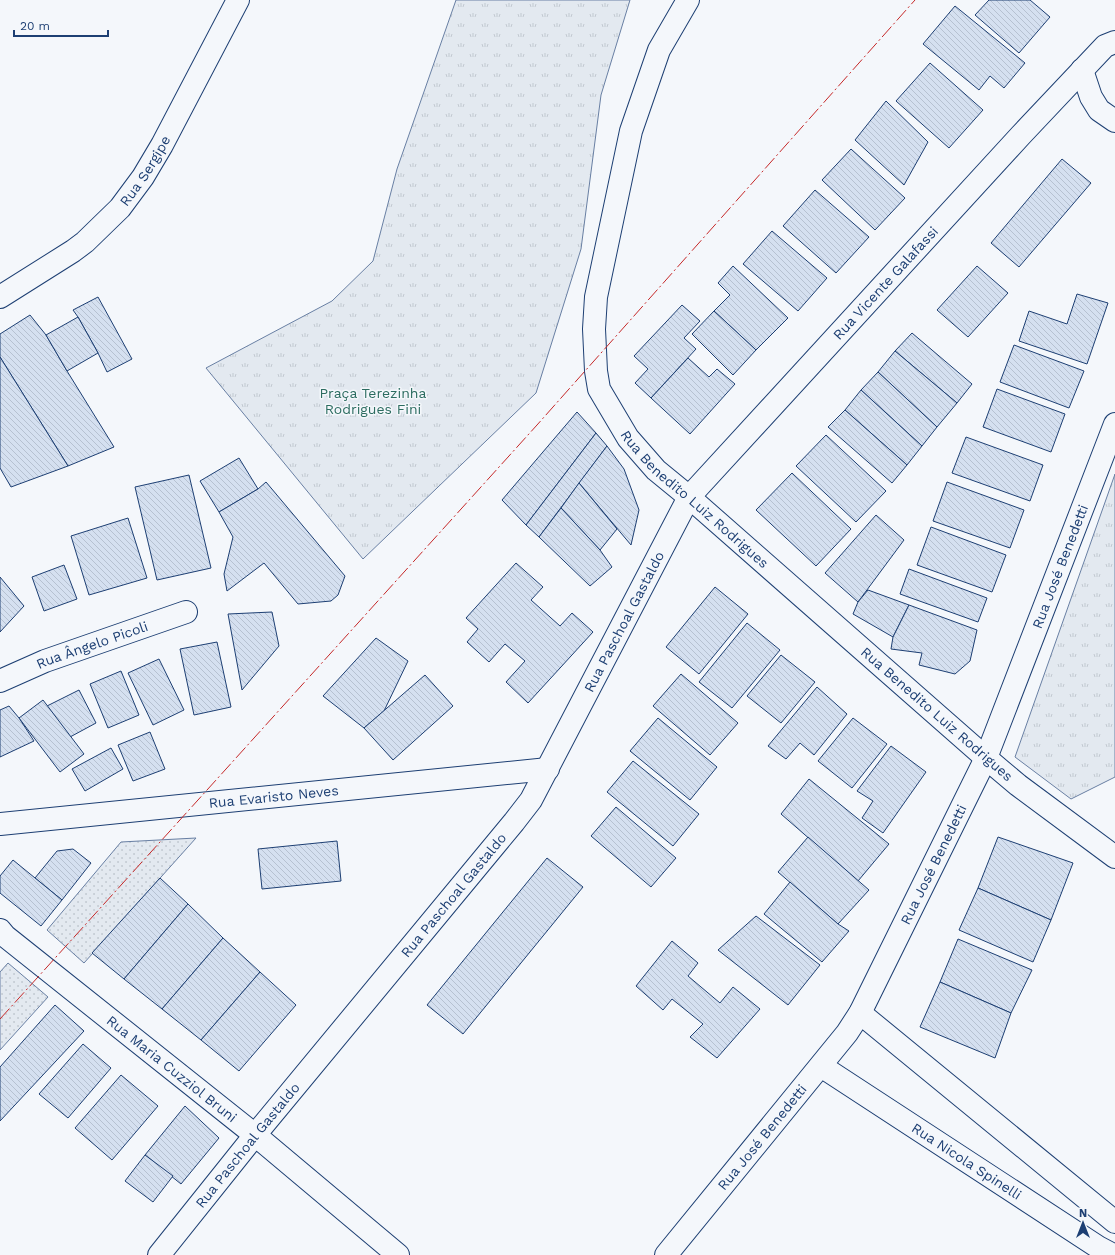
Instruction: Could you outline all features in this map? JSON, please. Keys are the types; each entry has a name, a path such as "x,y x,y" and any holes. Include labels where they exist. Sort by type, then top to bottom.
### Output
{"street":[{"name":"Rua Sergipe","path":"0,297 73,251 85,242 120,208 143,177 162,145 238,0"},
{"name":"Rua Benedito Luiz Rodrigues","path":"688,0 659,50 631,130 596,297 594,328 596,371 599,389 628,438 656,470 689,497 1018,785 1115,857"},
{"name":"Rua Vicente Galafassi","path":"689,497 1021,135 1082,70 1112,42"},
{"path":"1082,70 1091,97 1099,110 1115,121"},
{"name":"Rua José Benedetti","path":"666,1255 821,1066 847,1033 860,1013 986,758 1115,424"},
{"name":"Rua Paschoal Gastaldo","path":"159,1255 255,1135 531,800 689,497"},
{"name":"Rua Ângelo Picoli","path":"0,681 45,661 186,612"},
{"name":"Rua Evaristo Neves","path":"0,824 548,769"},
{"name":"Rua Maria Cuzziol Bruni","path":"0,930 5,936 255,1135 398,1255"},
{"path":"860,1013 1115,1221 1100,1253"},
{"name":"Rua Nicola Spinelli","path":"821,1066 1100,1253"}],"green space":[{"name":"Praça Terezinha Rodrigues Fini","path":"456,0 630,0 601,95 581,249 536,393 363,559 206,368 332,301 373,261 397,169"},
{"path":"1115,474 1115,777 1071,799 1015,757"},
{"path":"196,838 84,963 47,930 121,842"},
{"path":"8,963 48,997 0,1050 0,972"}],"building":[{"path":"989,0 1030,0 1050,17 1019,53 975,15"},
{"path":"955,6 1025,63 1004,88 990,76 979,90 923,44"},
{"path":"930,63 983,110 949,148 896,101"},
{"path":"886,101 928,142 904,185 855,140"},
{"path":"851,149 905,198 875,230 822,180"},
{"path":"1062,159 1091,183 1019,267 991,243"},
{"path":"815,190 869,237 836,273 783,226"},
{"path":"772,231 827,278 798,311 743,264"},
{"path":"733,266 788,318 756,350 714,311 730,295 718,283"},
{"path":"977,266 1008,293 968,337 937,310"},
{"path":"1077,294 1108,303 1087,364 1019,341 1029,311 1067,324"},
{"path":"98,297 132,359 107,372 98,353 73,310"},
{"path":"682,305 700,321 684,338 696,349 651,398 635,383 648,369 634,356"},
{"path":"714,311 756,350 733,375 692,334"},
{"path":"30,315 46,335 114,447 68,466 0,357 0,334"},
{"path":"78,317 98,353 67,371 46,335"},
{"path":"912,333 972,384 957,403 895,351"},
{"path":"1014,345 1084,371 1069,408 1000,382"},
{"path":"895,351 957,403 937,427 878,372"},
{"path":"0,357 68,466 11,487 0,468"},
{"path":"688,358 709,377 717,369 735,384 690,434 651,398"},
{"path":"878,372 937,427 922,446 861,390"},
{"path":"997,389 1065,414 1051,452 983,427"},
{"path":"861,390 922,446 907,465 845,410"},
{"path":"845,410 907,465 892,483 828,427"},
{"path":"577,412 596,433 526,525 502,500"},
{"path":"596,433 607,446 539,537 526,525"},
{"path":"826,435 886,491 856,522 796,466"},
{"path":"966,437 1043,465 1030,501 952,473"},
{"path":"607,446 624,469 639,510 631,545 579,483"},
{"path":"239,458 258,489 219,512 200,481"},
{"path":"792,473 851,529 816,566 756,510"},
{"path":"189,475 211,568 157,580 135,487"},
{"path":"266,482 345,576 338,595 331,601 298,604 264,563 227,591 224,574 233,537 219,512 258,489"},
{"path":"947,482 1024,510 1010,548 933,521"},
{"path":"579,483 617,529 600,550 561,508"},
{"path":"561,508 600,550 612,567 590,586 539,537"},
{"path":"876,515 904,540 858,602 825,573"},
{"path":"128,518 147,578 89,595 71,536"},
{"path":"931,527 1006,555 992,592 917,565"},
{"path":"516,563 543,587 531,600 560,626 572,613 593,632 528,703 506,682 525,661 505,644 489,662 467,642 478,629 466,618"},
{"path":"64,565 77,599 44,611 32,577"},
{"path":"909,569 987,598 978,622 900,594"},
{"path":"0,577 24,606 0,632"},
{"path":"715,587 748,614 699,674 666,647"},
{"path":"868,590 909,605 893,637 853,614 858,602"},
{"path":"909,605 977,630 970,661 955,674 919,665 922,653 891,649 893,637"},
{"path":"272,612 279,646 242,690 228,614"},
{"path":"747,623 780,650 732,708 699,682"},
{"path":"376,638 408,661 384,711 364,728 323,696"},
{"path":"217,642 231,707 194,715 180,649"},
{"path":"781,655 815,682 781,723 747,696"},
{"path":"159,659 184,710 153,725 128,673"},
{"path":"121,671 139,715 108,728 90,684"},
{"path":"681,674 738,723 710,755 653,706"},
{"path":"425,675 453,706 393,760 364,728"},
{"path":"817,687 847,714 814,755 800,743 786,759 768,746"},
{"path":"79,690 96,723 70,737 47,706"},
{"path":"43,700 84,754 60,772 19,718"},
{"path":"9,706 34,741 0,757 0,710"},
{"path":"658,718 717,767 690,800 630,751"},
{"path":"853,718 887,744 852,788 818,761"},
{"path":"150,732 165,769 133,781 118,745"},
{"path":"891,746 926,772 883,833 862,818 873,801 857,791"},
{"path":"111,748 123,769 85,791 72,769"},
{"path":"633,761 699,814 673,846 607,792"},
{"path":"809,779 889,844 858,881 781,814"},
{"path":"616,807 676,858 651,887 591,836"},
{"path":"808,837 869,890 838,924 778,872"},
{"path":"998,837 1073,863 1051,920 978,888"},
{"path":"337,841 341,881 262,889 258,849"},
{"path":"73,849 91,863 62,900 35,878 57,851"},
{"path":"547,858 583,887 463,1034 427,1005"},
{"path":"13,860 62,900 41,926 0,893 0,876"},
{"path":"160,878 188,904 124,979 92,953"},
{"path":"790,882 838,924 849,931 822,962 764,914"},
{"path":"978,888 1051,920 1033,962 959,930"},
{"path":"188,904 223,938 162,1009 124,979"},
{"path":"756,916 820,965 788,1005 718,950"},
{"path":"223,938 260,972 201,1040 162,1009"},
{"path":"958,939 1032,970 1011,1013 940,982"},
{"path":"672,941 698,963 688,976 720,1003 733,987 760,1009 717,1058 690,1037 703,1024 672,999 663,1010 636,986"},
{"path":"260,972 296,1005 239,1071 201,1040"},
{"path":"940,982 1011,1013 995,1058 920,1027"},
{"path":"55,1005 84,1031 0,1121 0,1067"},
{"path":"83,1044 111,1068 68,1118 39,1094"},
{"path":"121,1075 158,1106 112,1160 75,1128"},
{"path":"185,1106 219,1138 181,1184 145,1155"},
{"path":"145,1155 173,1176 153,1202 125,1181"}],"power":[{"path":"0,1019 537,425 915,0"}]}
